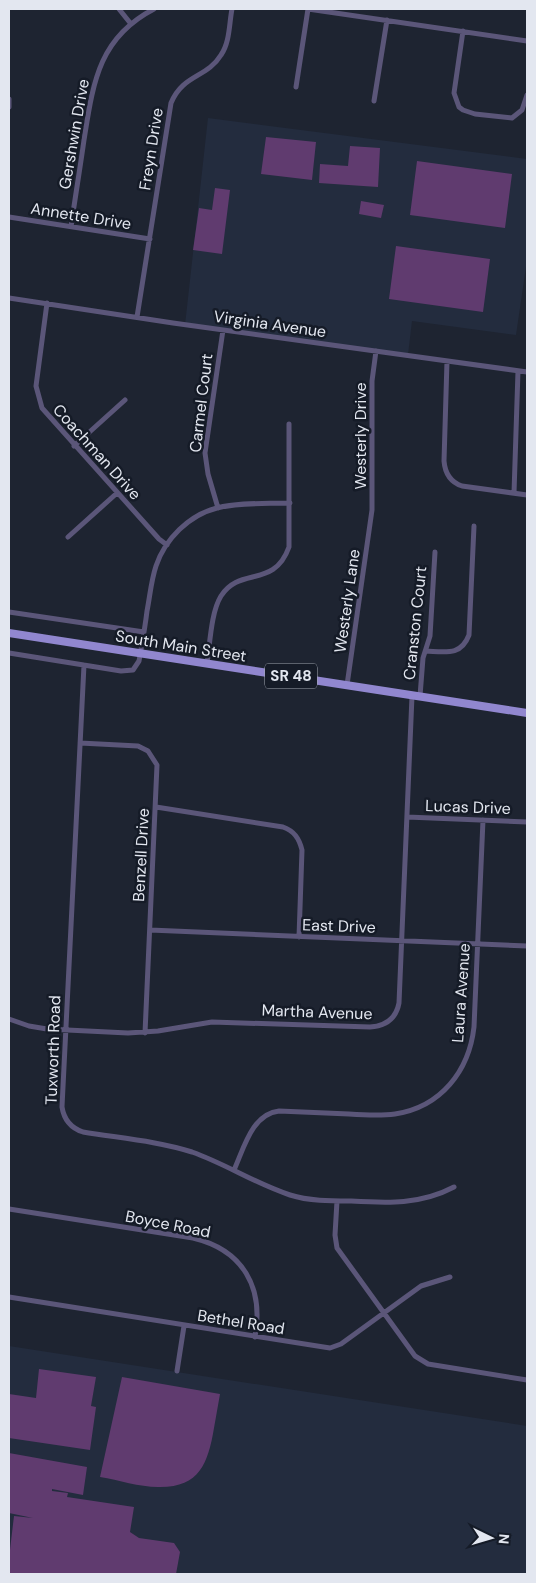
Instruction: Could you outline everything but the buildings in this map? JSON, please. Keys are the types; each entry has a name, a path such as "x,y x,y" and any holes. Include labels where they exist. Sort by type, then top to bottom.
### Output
{"main road":[{"name":"South Main Street","path":"9,633 527,713"}],"street":[{"path":"119,9 131,24"},
{"name":"Gershwin Drive","path":"71,227 90,101 96,74 109,49 131,24 154,9"},
{"name":"Freyn Drive","path":"137,317 170,103 180,87 210,67 222,54 227,40 232,9"},
{"path":"296,87 308,9 527,42"},
{"path":"374,101 387,20"},
{"path":"463,31 454,93 459,106 463,110 475,114 512,118 522,110 527,95"},
{"path":"9,98 9,107"},
{"name":"Annette Drive","path":"9,217 150,239"},
{"name":"Virginia Avenue","path":"9,298 527,372"},
{"name":"Coachman Drive","path":"47,304 36,374 36,393 42,408 74,446 159,539 167,545"},
{"name":"Carmel Court","path":"218,508 206,465 206,444 223,330"},
{"name":"Westerly Drive","path":"371,521 372,381 376,351"},
{"path":"447,361 444,467 449,478 462,486 527,495"},
{"path":"514,493 518,371"},
{"path":"74,446 125,400"},
{"path":"207,664 216,609 222,594 237,582 273,570 279,566 286,555 290,541 289,424"},
{"path":"68,537 117,493"},
{"path":"9,653 130,671 136,668 153,576 167,545 181,529 190,521 218,508 238,504 290,503"},
{"name":"Westerly Lane","path":"347,685 371,521"},
{"path":"426,651 454,652 465,644 469,635 474,526"},
{"name":"Cranston Court","path":"416,696 423,658 430,636 435,552"},
{"name":"South Main Street","path":"9,612 144,632"},
{"name":"Tuxworth Road","path":"84,665 65,1030 62,1107 65,1119 73,1128 83,1132 175,1148 203,1156 291,1195 315,1200 409,1202 437,1195 454,1187"},
{"name":"Martha Avenue","path":"9,1019 29,1026 65,1030 146,1033 212,1022 370,1027 381,1026 392,1019 400,1003 407,817 416,696"},
{"name":"Benzell Drive","path":"80,743 138,746 148,751 155,760 158,771 146,1033"},
{"path":"156,808 283,827 294,833 302,850 299,937"},
{"name":"Lucas Drive","path":"407,817 527,822"},
{"name":"Laura Avenue","path":"234,1170 257,1122 272,1112 395,1114 428,1103 444,1092 460,1072 471,1046 474,1027 483,820"},
{"name":"East Drive","path":"150,930 527,946"},
{"path":"337,1201 335,1235 337,1248 415,1356 423,1362 527,1380"},
{"name":"Boyce Road","path":"9,1209 193,1238 212,1244 238,1263 251,1282 258,1307 255,1337"},
{"name":"Bethel Road","path":"9,1297 330,1348 341,1344 421,1286 450,1278"},
{"path":"178,1371 184,1326"}],"shaded area":[{"path":"208,118 527,159 527,260 516,335 412,321 408,355 185,325"},
{"path":"266,137 316,142 312,180 261,174"},
{"path":"350,146 380,148 378,187 319,183 320,164 348,166"},
{"path":"417,161 512,174 505,228 410,215"},
{"path":"215,188 230,190 222,254 193,250 199,208 212,210"},
{"path":"361,201 384,205 381,218 359,214"},
{"path":"396,246 490,259 483,312 389,299"},
{"path":"9,1346 527,1426 527,1574 9,1574"},
{"path":"39,1369 96,1377 91,1406 96,1407 90,1450 9,1438 9,1394 36,1398"},
{"path":"122,1377 220,1394 212,1441 208,1453 199,1471 192,1478 172,1486 151,1487 100,1477"},
{"path":"9,1453 87,1467 83,1495 52,1489 52,1491 68,1493 67,1497 134,1507 130,1532 139,1538 174,1543 180,1552 176,1574 9,1574 14,1516 33,1518 9,1513"}]}
